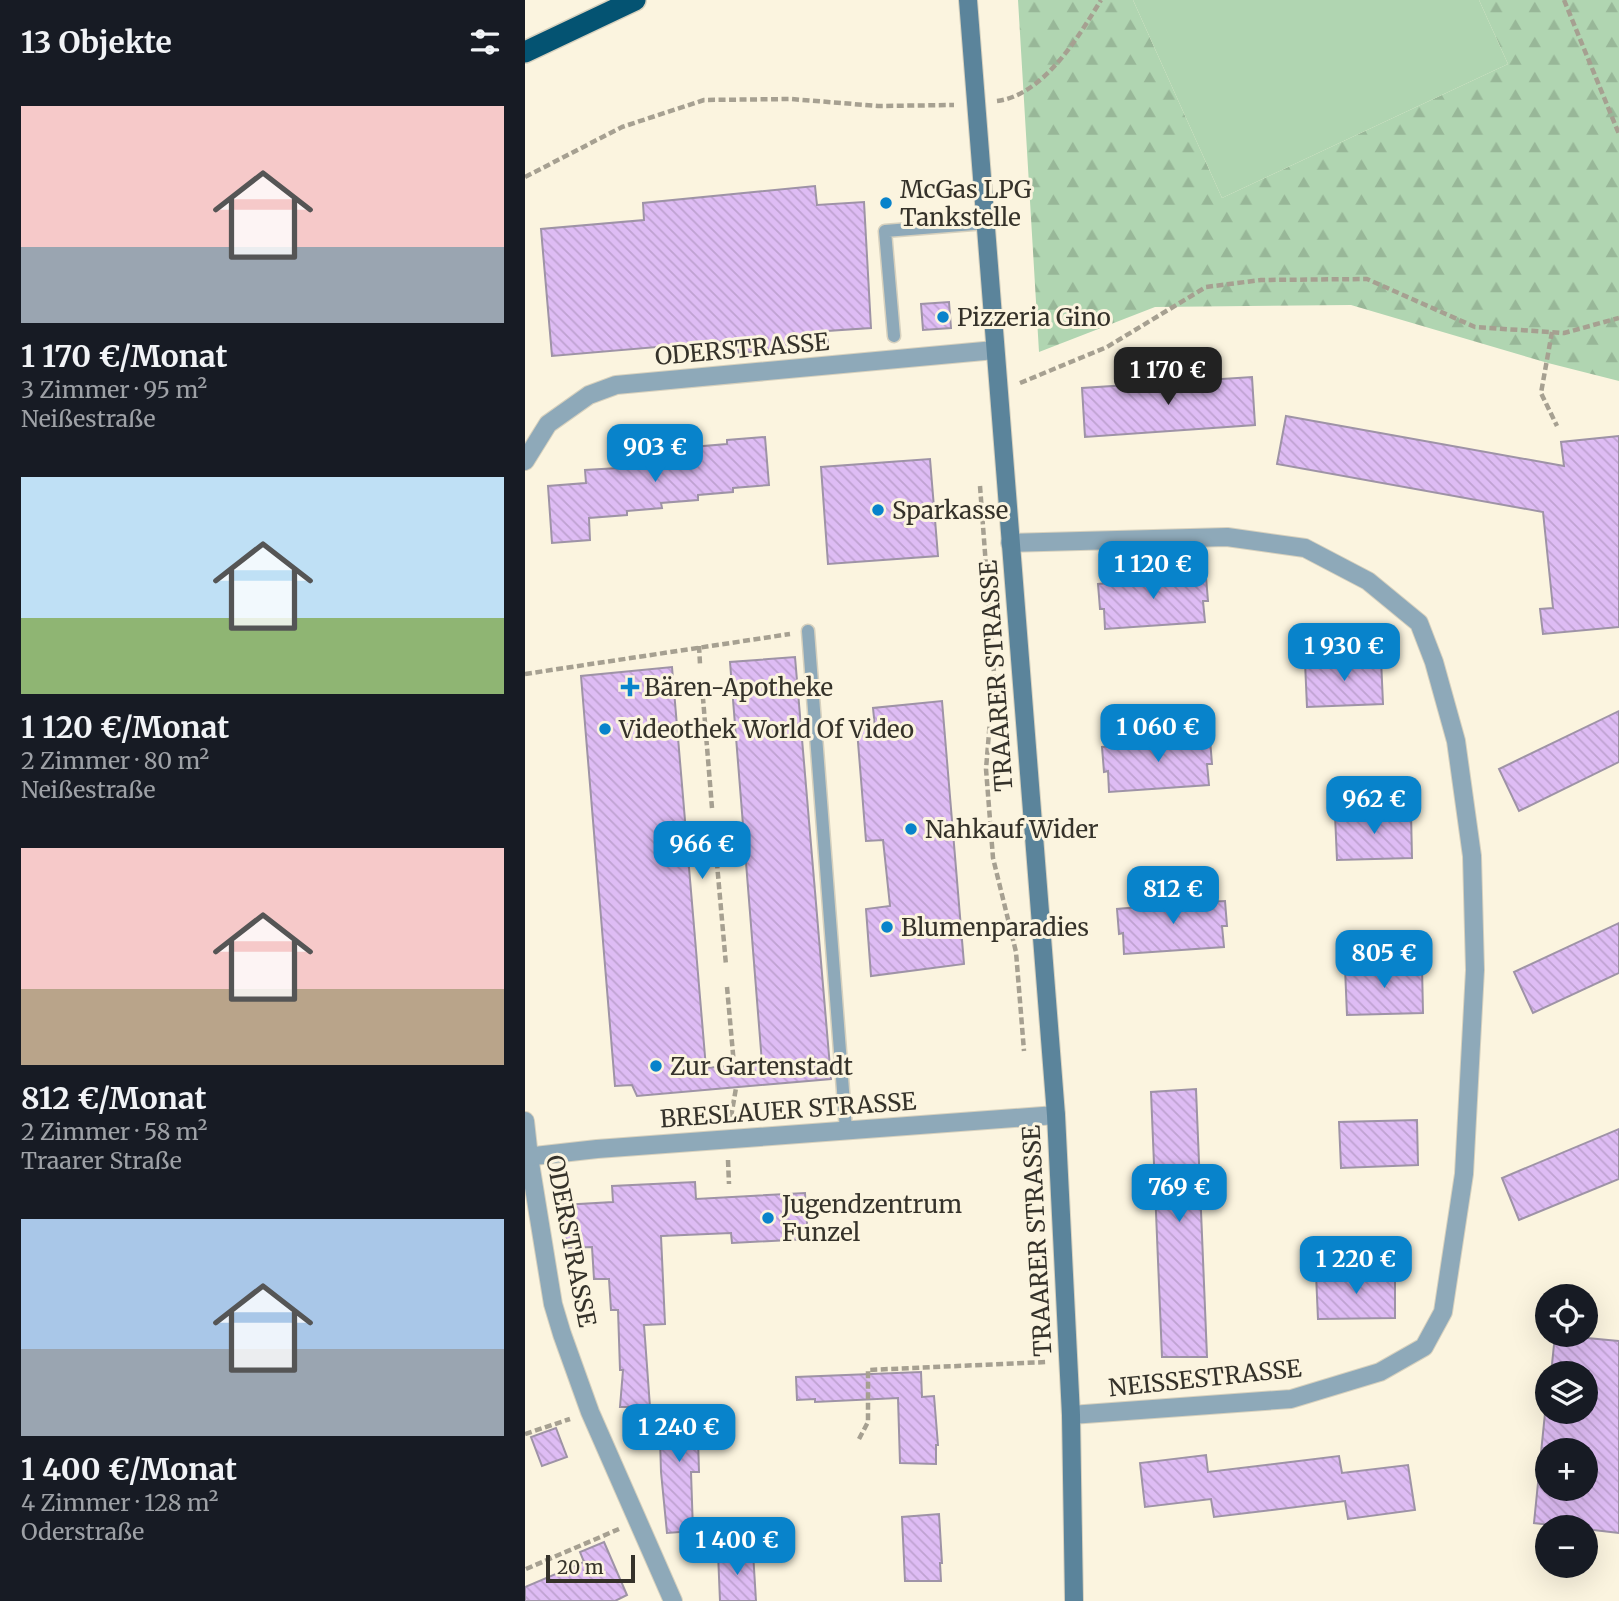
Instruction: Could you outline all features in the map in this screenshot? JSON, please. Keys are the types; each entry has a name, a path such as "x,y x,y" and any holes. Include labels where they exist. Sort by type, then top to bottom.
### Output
{"highway":[{"path":"525,52 635,0"}],"street":[{"name":"TRAARER STRASSE","path":"968,0 1056,1115 1071,1415 1074,1601"},
{"name":"ODERSTRASSE","path":"525,461 548,424 589,395 616,386 995,350"},
{"name":"NEISSESTRASSE","path":"1010,543 1227,537 1305,548 1368,581 1419,623 1434,662 1456,741 1472,856 1475,970 1464,1174 1443,1312 1424,1347 1380,1372 1291,1399 1071,1415"},
{"name":"BRESLAUER STRASSE","path":"527,1157 597,1149 1056,1115"},
{"name":"ODERSTRASSE","path":"525,1121 527,1157 553,1304 590,1412 673,1601"}],"lane":[{"path":"894,336 885,231 986,223"},
{"path":"808,631 846,1130"}],"path":[{"path":"525,177 622,127 704,100 791,99 877,106 953,105 1003,100 1031,87 1055,68 1101,0"},
{"path":"1564,0 1619,134"},
{"path":"952,92 954,119"},
{"path":"998,392 1107,347 1206,287 1261,280 1367,279 1475,327 1564,333 1619,318"},
{"path":"1552,332 1541,393 1557,426"},
{"path":"979,478 993,673 986,769 993,858 1016,952 1025,1062"},
{"path":"525,674 808,631"},
{"path":"699,646 700,664"},
{"path":"702,687 712,808"},
{"path":"714,830 726,965"},
{"path":"727,987 734,1065"},
{"path":"1043,1349 1044,1376"},
{"path":"859,1439 868,1422 868,1370 1067,1361"},
{"path":"525,1434 590,1412"},
{"path":"526,1569 639,1520"}],"green space":[{"path":"1018,0 1133,0 1222,198 1508,64 1479,0 1619,0 1619,381 1351,305 1155,307 1039,352"},
{"path":"1133,0 1479,0 1508,64 1222,198"}],"building":[{"path":"815,186 817,205 864,202 871,328 827,331 828,346 738,353 728,352 727,341 552,356 541,229 644,220 643,203"},
{"path":"949,302 951,328 923,330 921,304"},
{"path":"1252,377 1255,425 1085,437 1082,388"},
{"path":"1286,416 1564,466 1561,442 1619,436 1619,627 1543,634 1540,609 1553,608 1543,512 1277,464"},
{"path":"765,437 769,485 698,495 698,500 661,503 662,508 627,511 627,515 589,518 590,540 552,543 548,486 586,483 585,470 619,468 618,457 692,452 692,447 727,444 727,440"},
{"path":"930,459 938,556 828,564 821,467"},
{"path":"1188,574 1188,578 1206,577 1208,601 1203,601 1205,622 1105,629 1098,584 1120,582 1120,578"},
{"path":"795,657 831,1079 637,1096 632,1085 615,1086 581,676 672,667 706,1068 762,1063 730,662"},
{"path":"1381,659 1383,704 1307,707 1305,662"},
{"path":"942,701 964,964 871,976 866,909 890,906 883,840 866,841 857,730 875,728 873,708"},
{"path":"1619,711 1619,762 1519,811 1499,769"},
{"path":"1191,736 1191,741 1210,739 1212,764 1207,764 1209,785 1109,792 1108,771 1104,772 1102,747 1124,745 1123,741"},
{"path":"1411,812 1412,858 1337,860 1335,815"},
{"path":"1206,898 1206,902 1225,901 1227,926 1222,926 1224,947 1124,954 1123,933 1119,934 1117,909 1139,907 1138,903"},
{"path":"1619,923 1619,973 1533,1013 1514,972"},
{"path":"1422,966 1423,1013 1347,1015 1345,968"},
{"path":"1196,1089 1207,1357 1162,1357 1151,1092"},
{"path":"1417,1120 1418,1165 1341,1168 1339,1122"},
{"path":"1619,1129 1619,1179 1519,1220 1502,1178"},
{"path":"695,1182 696,1199 805,1193 808,1239 732,1243 731,1233 661,1236 665,1324 644,1325 650,1407 620,1407 623,1370 620,1370 618,1310 611,1310 609,1279 594,1279 592,1247 564,1248 562,1205 613,1202 612,1186"},
{"path":"1395,1273 1395,1318 1318,1319 1316,1274"},
{"path":"1598,1339 1619,1341 1619,1533 1598,1531 1598,1515 1535,1515 1534,1523 1536,1501 1598,1501 1598,1438 1542,1438 1544,1424 1598,1424 1598,1361 1552,1361 1554,1347 1598,1347"},
{"path":"921,1372 922,1397 934,1396 938,1445 936,1464 900,1463 898,1398 815,1402 815,1399 797,1400 796,1377"},
{"path":"697,1405 699,1472 691,1472 693,1531 667,1533 661,1472 659,1406"},
{"path":"556,1428 567,1457 542,1466 531,1437"},
{"path":"1206,1455 1208,1472 1339,1456 1342,1473 1408,1465 1415,1510 1348,1519 1345,1501 1214,1517 1211,1499 1145,1507 1140,1463"},
{"path":"939,1514 941,1581 905,1581 902,1517"},
{"path":"604,1542 627,1595 615,1601 525,1601 525,1587 584,1562 580,1552"},
{"path":"753,1552 756,1601 720,1601 718,1553"}],"place":[{"name":"McGas LPG Tankstelle","path":"886,203"},
{"name":"Pizzeria Gino","path":"943,317"},
{"name":"Sparkasse","path":"878,510"},
{"name":"Bären-Apotheke","path":"630,687"},
{"name":"Videothek World Of Video","path":"605,729"},
{"name":"Nahkauf Wider","path":"911,829"},
{"name":"Blumenparadies","path":"887,927"},
{"name":"Zur Gartenstadt","path":"656,1066"},
{"name":"Jugendzentrum Funzel","path":"768,1218"}]}
